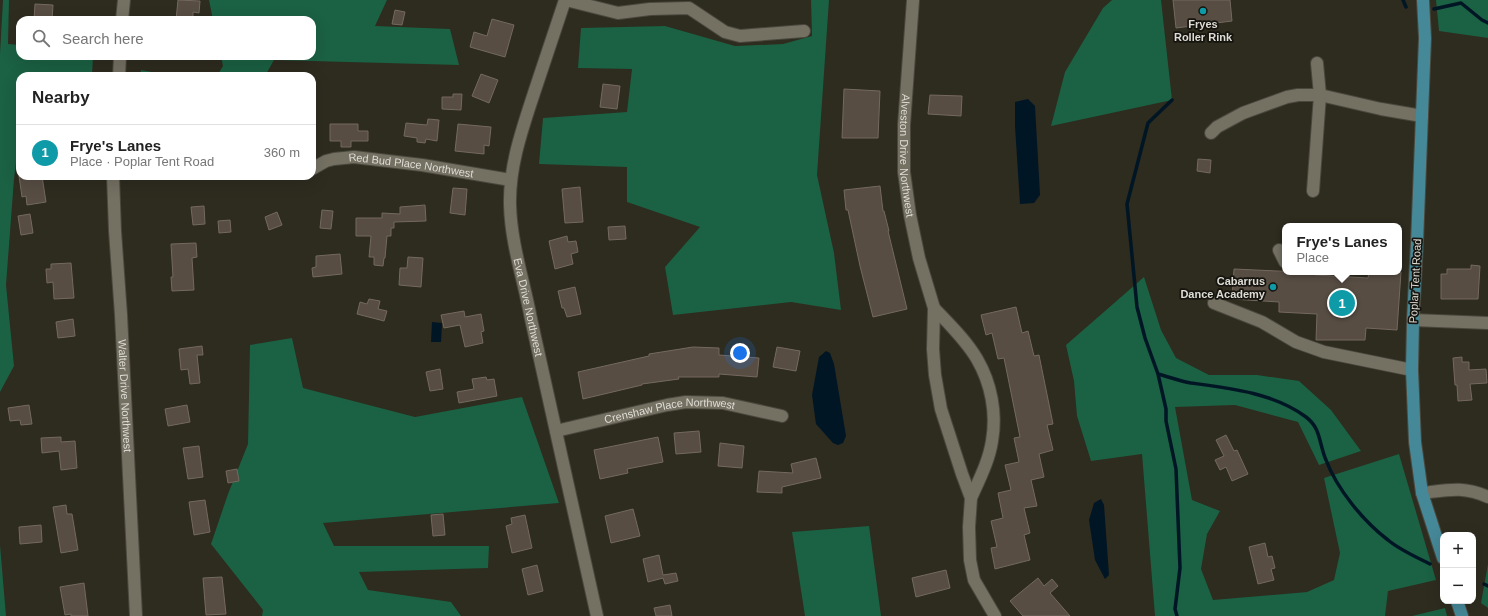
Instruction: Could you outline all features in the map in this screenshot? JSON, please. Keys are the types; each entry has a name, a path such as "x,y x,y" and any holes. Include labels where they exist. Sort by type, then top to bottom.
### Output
{"main road":[{"name":"Poplar Tent Road","path":"1423,0 1425,38 1412,370 1415,442 1422,493 1440,549"},
{"path":"1458,604 1462,616"}],"street":[{"path":"122,16 124,0"},
{"path":"566,0 618,13 650,9 689,8 725,32 740,36 804,31"},
{"name":"Eva Drive Northwest","path":"566,0 519,137 511,180 510,205 513,234 597,616"},
{"name":"Alveston Drive Northwest","path":"913,0 904,125 904,172 911,222 919,258 934,308 933,349 935,375 941,409 971,498"},
{"path":"119,72 120,60"},
{"path":"1313,192 1320,95 1317,63"},
{"path":"1211,133 1223,123 1243,113 1287,97 1298,95 1320,95 1381,109 1422,116"},
{"name":"Red Bud Place Northwest","path":"316,167 334,159 354,157 422,165 511,180"},
{"name":"Walter Drive Northwest","path":"113,180 136,616"},
{"path":"1278,250 1282,257"},
{"path":"1214,303 1262,322 1296,342 1324,352 1412,370"},
{"name":"Alveston Drive Northwest","path":"934,308 958,334 976,358 985,375 991,395 994,415 992,442 982,473 971,498 969,527 970,560 974,580 995,616"},
{"path":"1413,320 1488,323"},
{"name":"Crenshaw Place Northwest","path":"556,431 667,405 686,402 723,403 782,416"},
{"path":"1422,493 1461,489 1478,492 1488,496"}],"green space":[{"path":"3,0 9,0 8,44 16,45 16,60 93,60 92,72 16,72 16,162 6,285 14,366 0,392 0,54"},
{"path":"209,0 387,0 375,26 450,29 459,65 274,60 316,60 316,16 212,16"},
{"path":"811,0 829,0 817,175 834,253 841,310 791,302 673,315 665,267 700,227 627,202 627,167 539,164 543,118 627,112 632,69 578,68 581,28 665,26 735,46 783,44 812,36"},
{"path":"1112,0 1161,0 1172,100 1051,126 1065,72 1103,8"},
{"path":"1436,0 1488,0 1488,38 1439,31"},
{"path":"222,60 274,60 267,72 219,72 223,66"},
{"path":"141,70 152,72 141,72"},
{"path":"1144,277 1161,330 1176,358 1209,375 1257,375 1299,381 1331,410 1361,451 1319,465 1298,422 1235,405 1175,407 1192,500 1220,511 1207,534 1201,569 1213,600 1307,592 1334,580 1340,553 1324,478 1399,454 1436,580 1388,591 1385,616 1155,616 1142,454 1091,461 1077,416 1074,381 1066,345"},
{"path":"292,338 303,388 415,417 522,397 559,503 323,523 334,546 489,546 488,568 359,572 368,590 451,602 461,616 262,616 263,610 211,544 228,494 248,444 250,345"},
{"path":"869,526 881,616 805,616 792,532"},
{"path":"0,545 6,616 0,616"},
{"path":"1488,564 1488,608 1481,603"},
{"path":"1445,608 1447,616 1412,616"}],"water":[{"path":"1028,99 1035,106 1040,195 1034,203 1020,204 1015,102"},
{"path":"432,322 442,323 441,342 431,342"},
{"path":"826,351 830,353 834,364 846,436 843,443 838,445 833,443 816,424 812,395 819,357"},
{"path":"1101,499 1104,505 1109,575 1105,579 1095,560 1089,520 1094,503"}],"building":[{"path":"178,0 200,1 199,13 193,12 193,16 176,16"},
{"name":"Fryes Roller Rink","path":"1173,0 1230,0 1232,21 1176,28"},
{"path":"35,4 53,5 52,16 34,16"},
{"path":"395,10 405,12 402,25 392,24"},
{"path":"492,19 514,25 505,57 470,47 474,32 487,36"},
{"path":"481,74 498,80 489,103 472,96"},
{"path":"603,84 620,86 617,109 600,107"},
{"path":"844,89 880,91 878,138 842,138"},
{"path":"453,94 462,94 461,110 442,109 442,97 453,97"},
{"path":"930,95 962,96 961,116 928,114"},
{"path":"428,119 439,120 437,141 426,139 425,143 417,142 417,138 404,136 406,123 427,125"},
{"path":"330,124 358,124 358,131 368,131 368,141 351,141 351,147 341,147 341,141 330,141"},
{"path":"458,124 491,127 489,146 484,145 484,154 455,151"},
{"path":"1198,159 1211,160 1210,173 1197,171"},
{"path":"20,180 43,180 46,202 27,205 26,196 22,197"},
{"path":"880,186 883,211 907,309 873,317 848,210 846,210 844,190"},
{"path":"580,187 583,222 565,223 562,189"},
{"path":"453,188 467,189 465,215 450,213"},
{"path":"425,205 426,221 394,222 394,228 391,228 391,236 387,236 383,266 374,265 374,257 369,257 371,236 356,236 356,218 382,218 382,213 400,214 400,207"},
{"path":"204,206 205,224 193,225 191,207"},
{"path":"322,210 333,211 331,229 320,228"},
{"path":"277,212 282,225 269,230 265,217"},
{"path":"30,214 33,233 21,235 18,216"},
{"path":"230,220 231,232 219,233 218,221"},
{"path":"625,226 626,239 609,240 608,227"},
{"path":"567,236 568,242 576,241 578,252 571,254 573,264 555,269 549,241"},
{"path":"196,243 197,257 192,258 194,290 172,291 171,277 173,277 171,244"},
{"path":"340,254 342,274 313,277 312,268 316,267 316,256"},
{"path":"408,257 423,258 421,287 399,285 400,268 407,268"},
{"path":"71,263 74,298 54,299 53,282 47,283 46,269 51,269 51,264"},
{"path":"1471,265 1480,266 1478,299 1441,299 1441,274 1447,274 1447,269 1471,269"},
{"path":"1234,269 1282,271 1282,275 1368,278 1368,275 1401,275 1397,330 1366,328 1365,340 1316,340 1317,314 1279,312 1279,302 1232,299"},
{"path":"575,287 581,314 567,317 564,308 562,308 558,291"},
{"path":"369,299 380,301 378,309 387,311 384,321 357,314 360,302 367,304"},
{"path":"1016,307 1022,333 1028,331 1034,356 1039,355 1053,424 1047,425 1053,450 1039,454 1044,477 1031,480 1037,506 1024,508 1030,533 1024,535 1030,560 995,569 991,548 997,547 991,521 1003,518 998,493 1011,490 1005,465 1019,462 1014,438 1020,437 1004,358 998,359 992,333 986,335 981,315"},
{"path":"464,311 465,317 481,314 484,331 481,332 483,343 465,347 460,325 444,328 441,315"},
{"path":"73,319 75,336 58,338 56,322"},
{"path":"202,346 203,355 197,355 200,383 190,384 188,369 181,370 179,349"},
{"path":"693,347 719,348 719,355 759,358 757,377 719,374 719,377 678,377 679,379 642,384 583,399 578,372 649,356 649,354"},
{"path":"777,347 800,351 796,371 773,367"},
{"path":"1462,357 1462,362 1469,362 1469,370 1486,369 1487,383 1470,384 1472,400 1458,401 1453,358"},
{"path":"440,369 443,389 430,391 426,372"},
{"path":"486,377 487,380 494,379 497,396 459,403 457,392 474,389 472,379"},
{"path":"29,405 32,424 21,425 20,420 10,421 8,408"},
{"path":"187,405 190,422 168,426 165,409"},
{"path":"699,431 701,452 676,454 674,433"},
{"path":"1226,435 1234,451 1237,450 1248,474 1232,481 1226,467 1220,470 1215,460 1224,456 1216,440"},
{"path":"61,437 61,442 75,441 77,468 61,470 59,451 42,453 41,438"},
{"path":"658,437 663,462 627,469 628,473 600,479 594,450"},
{"path":"720,443 744,446 742,468 718,466"},
{"path":"199,446 203,477 188,479 183,448"},
{"path":"816,458 821,478 782,487 782,493 757,492 759,471 793,473 791,464"},
{"path":"237,469 239,481 228,483 226,471"},
{"path":"205,500 210,532 194,535 189,502"},
{"path":"66,505 67,514 72,514 78,550 61,553 53,507"},
{"path":"633,509 640,536 611,543 605,516"},
{"path":"443,514 445,535 433,536 431,515"},
{"path":"525,515 532,548 512,553 506,526 512,524 511,518"},
{"path":"41,525 42,542 20,544 19,527"},
{"path":"1265,543 1268,557 1272,556 1275,568 1271,569 1274,580 1258,584 1249,547"},
{"path":"659,555 663,575 676,573 678,581 665,584 663,578 648,582 643,559"},
{"path":"537,565 543,591 528,595 522,569"},
{"path":"946,570 950,588 916,597 912,578"},
{"path":"222,577 226,614 206,615 203,578"},
{"path":"1038,578 1044,586 1052,579 1058,586 1050,593 1070,616 1023,616 1010,601"},
{"path":"84,583 88,616 71,616 71,614 65,615 60,587"},
{"path":"670,605 672,616 656,616 654,608"}],"waterway":[{"path":"1403,0 1406,7"},
{"path":"1434,9 1461,3 1488,23"},
{"path":"1172,100 1148,123 1127,204 1137,307 1145,338 1158,374 1166,409 1166,421 1176,469 1180,568 1175,609 1177,616"},
{"path":"1158,374 1187,382 1236,390 1266,397 1280,402 1306,417 1311,421 1317,431 1326,460 1337,482 1360,514 1369,524 1393,544 1430,564"},
{"path":"1484,584 1488,586"}],"place":[{"name":"Fryes Roller Rink","path":"1203,11"},
{"name":"Cabarrus Dance Academy","path":"1273,287"},
{"name":"Frye's Lanes","path":"1342,303"}]}
